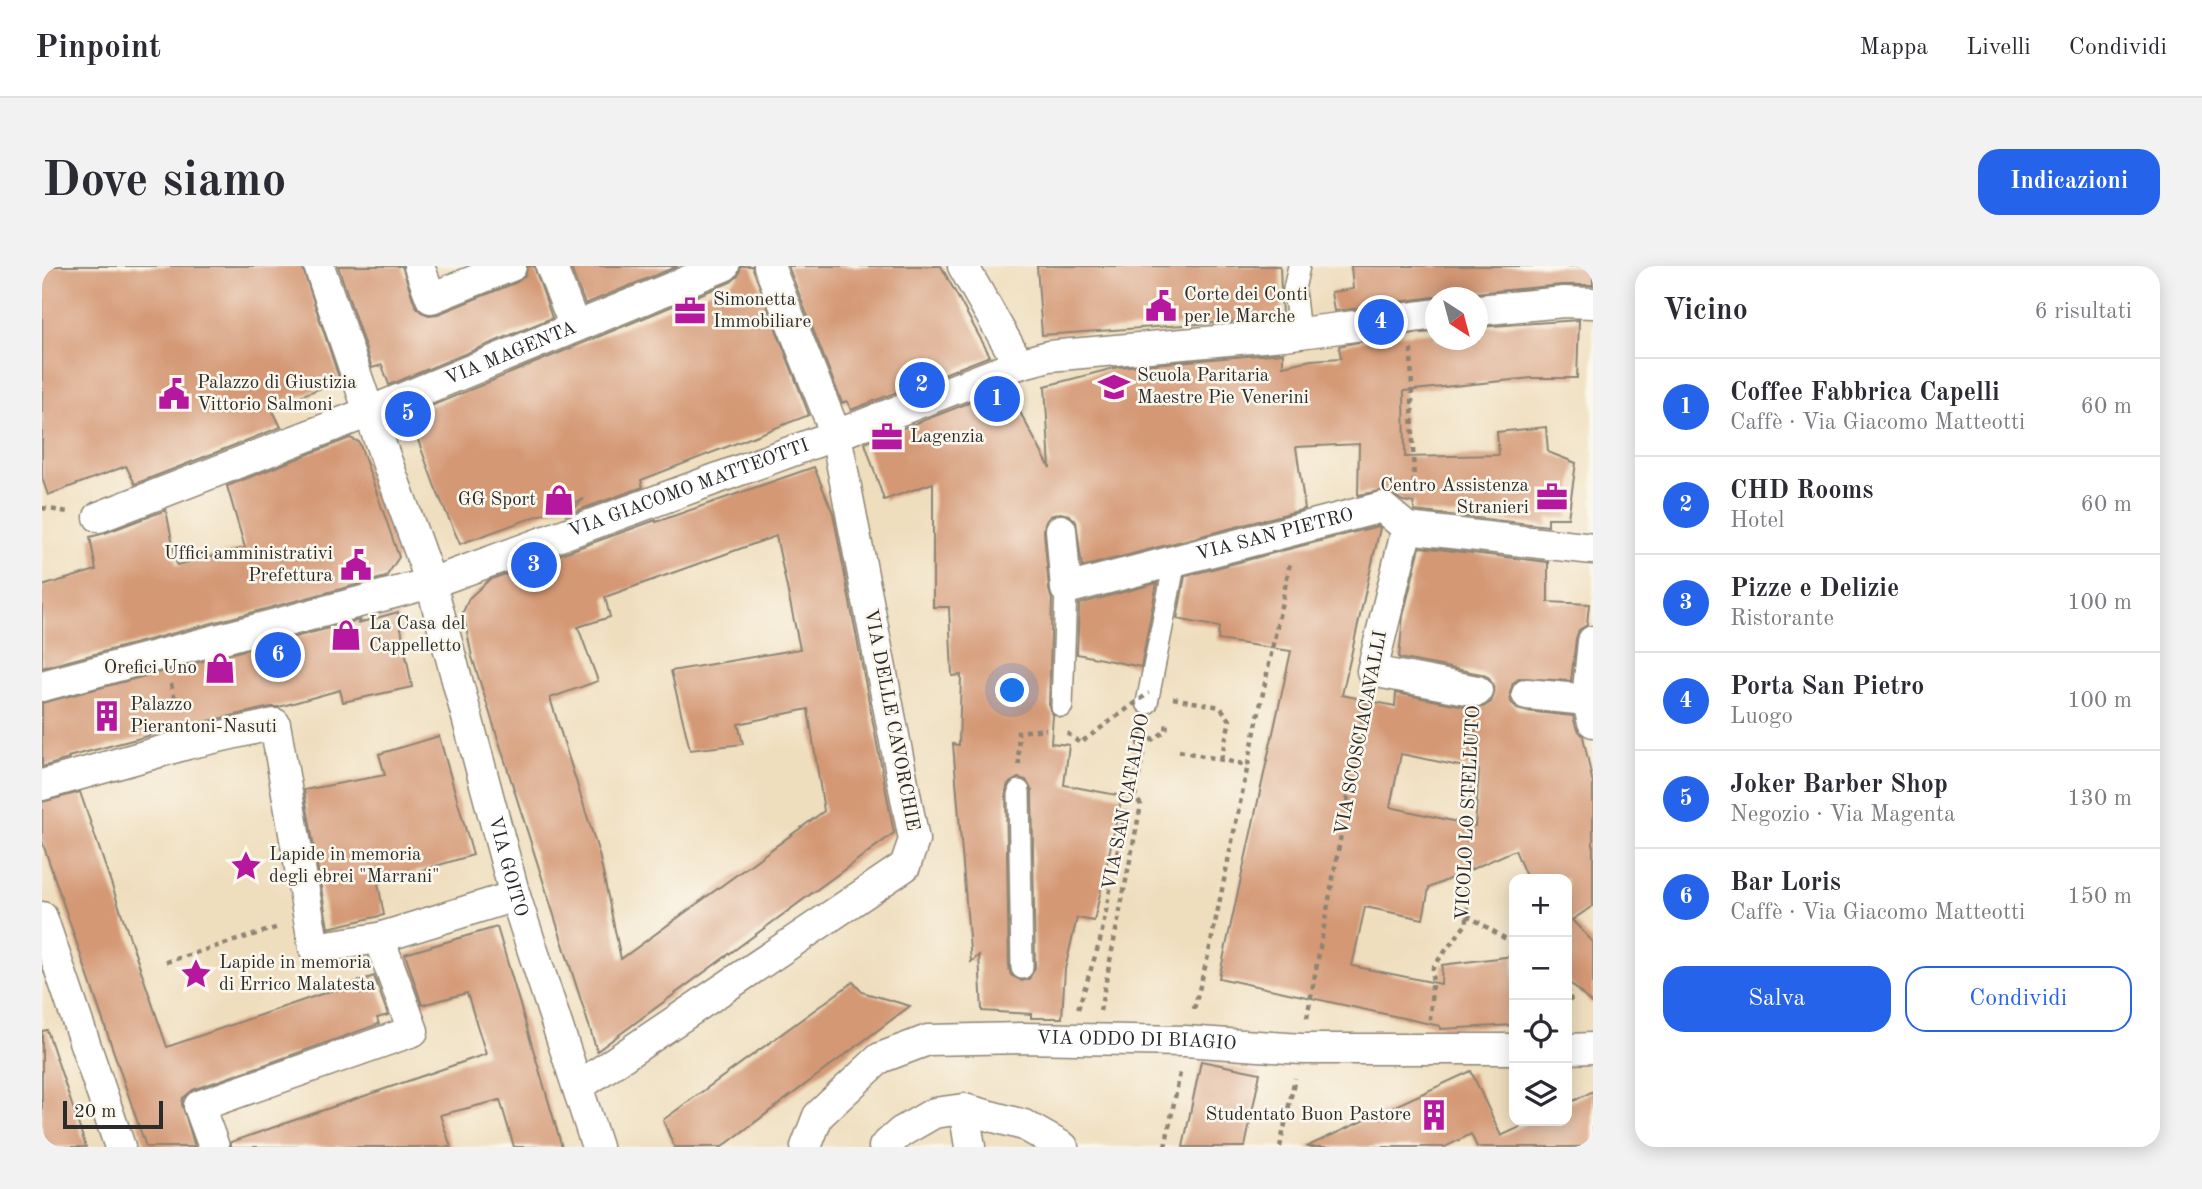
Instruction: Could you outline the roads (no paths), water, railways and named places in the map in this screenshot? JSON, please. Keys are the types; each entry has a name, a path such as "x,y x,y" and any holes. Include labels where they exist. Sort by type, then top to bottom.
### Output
{"street":[{"name":"VIA GOITO","path":"319,266 431,583 515,897 597,1147"},
{"path":"419,266 431,298 511,266"},
{"path":"551,266 575,327"},
{"name":"VIA MAGENTA","path":"99,517 369,412 724,266"},
{"name":"VIA DELLE CAVORCHIE","path":"579,1086 905,866 914,840 836,435 769,266"},
{"path":"963,266 1019,364"},
{"path":"1299,266 1294,289 1299,333"},
{"path":"1488,309 1564,302 1593,303"},
{"name":"VIA GIACOMO MATTEOTTI","path":"42,686 431,583 836,435 1019,364 1049,356 1363,325"},
{"name":"VIA SAN PIETRO","path":"1066,589 1382,507 1407,528"},
{"path":"1407,528 1593,549"},
{"name":"VIA SCOSCIACAVALLI","path":"1372,671 1407,528"},
{"path":"1060,530 1066,589 1062,706"},
{"name":"VIA SAN CATALDO","path":"1148,698 1175,561"},
{"path":"1527,694 1590,711 1593,641"},
{"name":"VICOLO LO STELLUTO","path":"1372,671 1477,691"},
{"path":"42,785 187,744 275,724 314,948 379,938 515,897"},
{"path":"1019,791 1022,968"},
{"path":"42,917 120,1147"},
{"path":"214,1147 199,1105 413,1031 379,938"},
{"name":"VIA ODDO DI BIAGIO","path":"806,1147 818,1116 880,1058 928,1040 1185,1041 1302,1049 1509,1049"},
{"path":"1572,1049 1593,1048"},
{"path":"884,1147 901,1132 934,1113 964,1110 1024,1125 1063,1147"},
{"path":"964,1110 970,1147"}],"place":[{"name":"Corte dei Conti per le Marche","path":"1161,306"},
{"name":"Simonetta Immobiliare","path":"690,311"},
{"name":"Porta San Pietro","path":"1381,322"},
{"name":"CHD Rooms","path":"922,385"},
{"name":"Scuola Paritaria Maestre Pie Venerini","path":"1114,387"},
{"name":"Palazzo di Giustizia Vittorio Salmoni","path":"174,394"},
{"name":"Coffee Fabbrica Capelli","path":"997,399"},
{"name":"Joker Barber Shop","path":"408,414"},
{"name":"Lagenzia","path":"887,437"},
{"name":"Centro Assistenza Stranieri","path":"1552,497"},
{"name":"GG Sport","path":"559,500"},
{"name":"Uffici amministrativi Prefettura","path":"356,565"},
{"name":"Pizze e Delizie","path":"534,565"},
{"name":"La Casa del Cappelletto","path":"346,635"},
{"name":"Bar Loris","path":"278,655"},
{"name":"Orefici Uno","path":"220,668"},
{"name":"Palazzo Pierantoni-Nasuti","path":"107,716"},
{"name":"Lapide in memoria degli ebrei \"Marrani\"","path":"246,866"},
{"name":"Lapide in memoria di Errico Malatesta","path":"196,974"},
{"name":"Studentato Buon Pastore","path":"1434,1115"}]}
